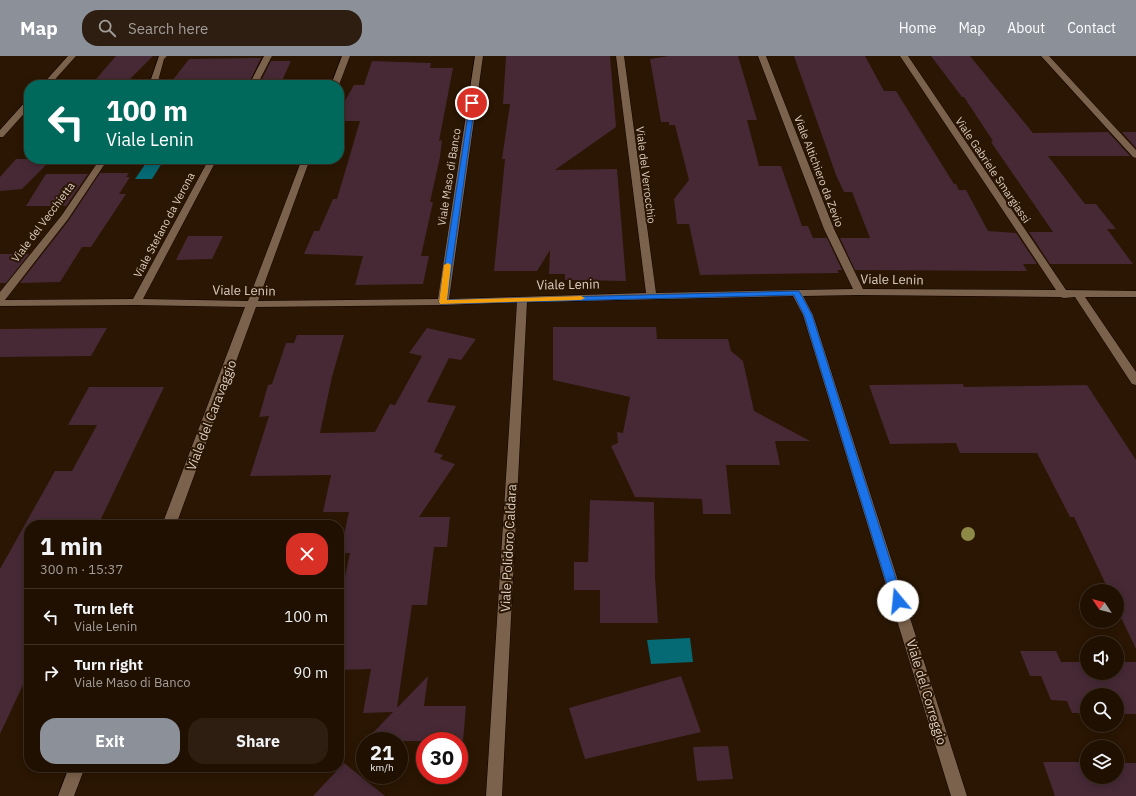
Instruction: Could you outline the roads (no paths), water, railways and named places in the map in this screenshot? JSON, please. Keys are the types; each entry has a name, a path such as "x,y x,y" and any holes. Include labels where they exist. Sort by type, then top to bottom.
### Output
{"street":[{"path":"50,80 72,56"},
{"path":"154,80 163,56"},
{"path":"256,80 268,56"},
{"path":"336,80 346,56"},
{"name":"Viale Maso di Banco","path":"443,302 479,56"},
{"name":"Viale del Verrocchio","path":"620,56 651,296"},
{"name":"Viale Altichiero da Zevio","path":"762,56 830,229 859,292"},
{"name":"Viale Gabriele Smargiassi","path":"904,56 1064,295"},
{"path":"1045,56 1136,155"},
{"path":"0,135 24,109"},
{"name":"Viale del Vecchietta","path":"0,299 65,217 101,164"},
{"name":"Viale Stefano da Verona","path":"136,302 210,164"},
{"name":"Viale del Caravaggio","path":"171,520 253,304 262,274 304,164"},
{"name":"Viale Lenin","path":"0,303 136,302 253,304 443,302 859,292 1064,295 1136,294"},
{"name":"Viale del Correggio","path":"796,293 808,315 959,796"},
{"path":"1079,295 1136,381"},
{"name":"Viale Polidoro Caldara","path":"494,796 522,299"},
{"path":"66,796 75,772"}],"water":[{"path":"145,164 161,164 152,179 135,179"},
{"path":"690,638 693,662 651,664 647,640"}]}
